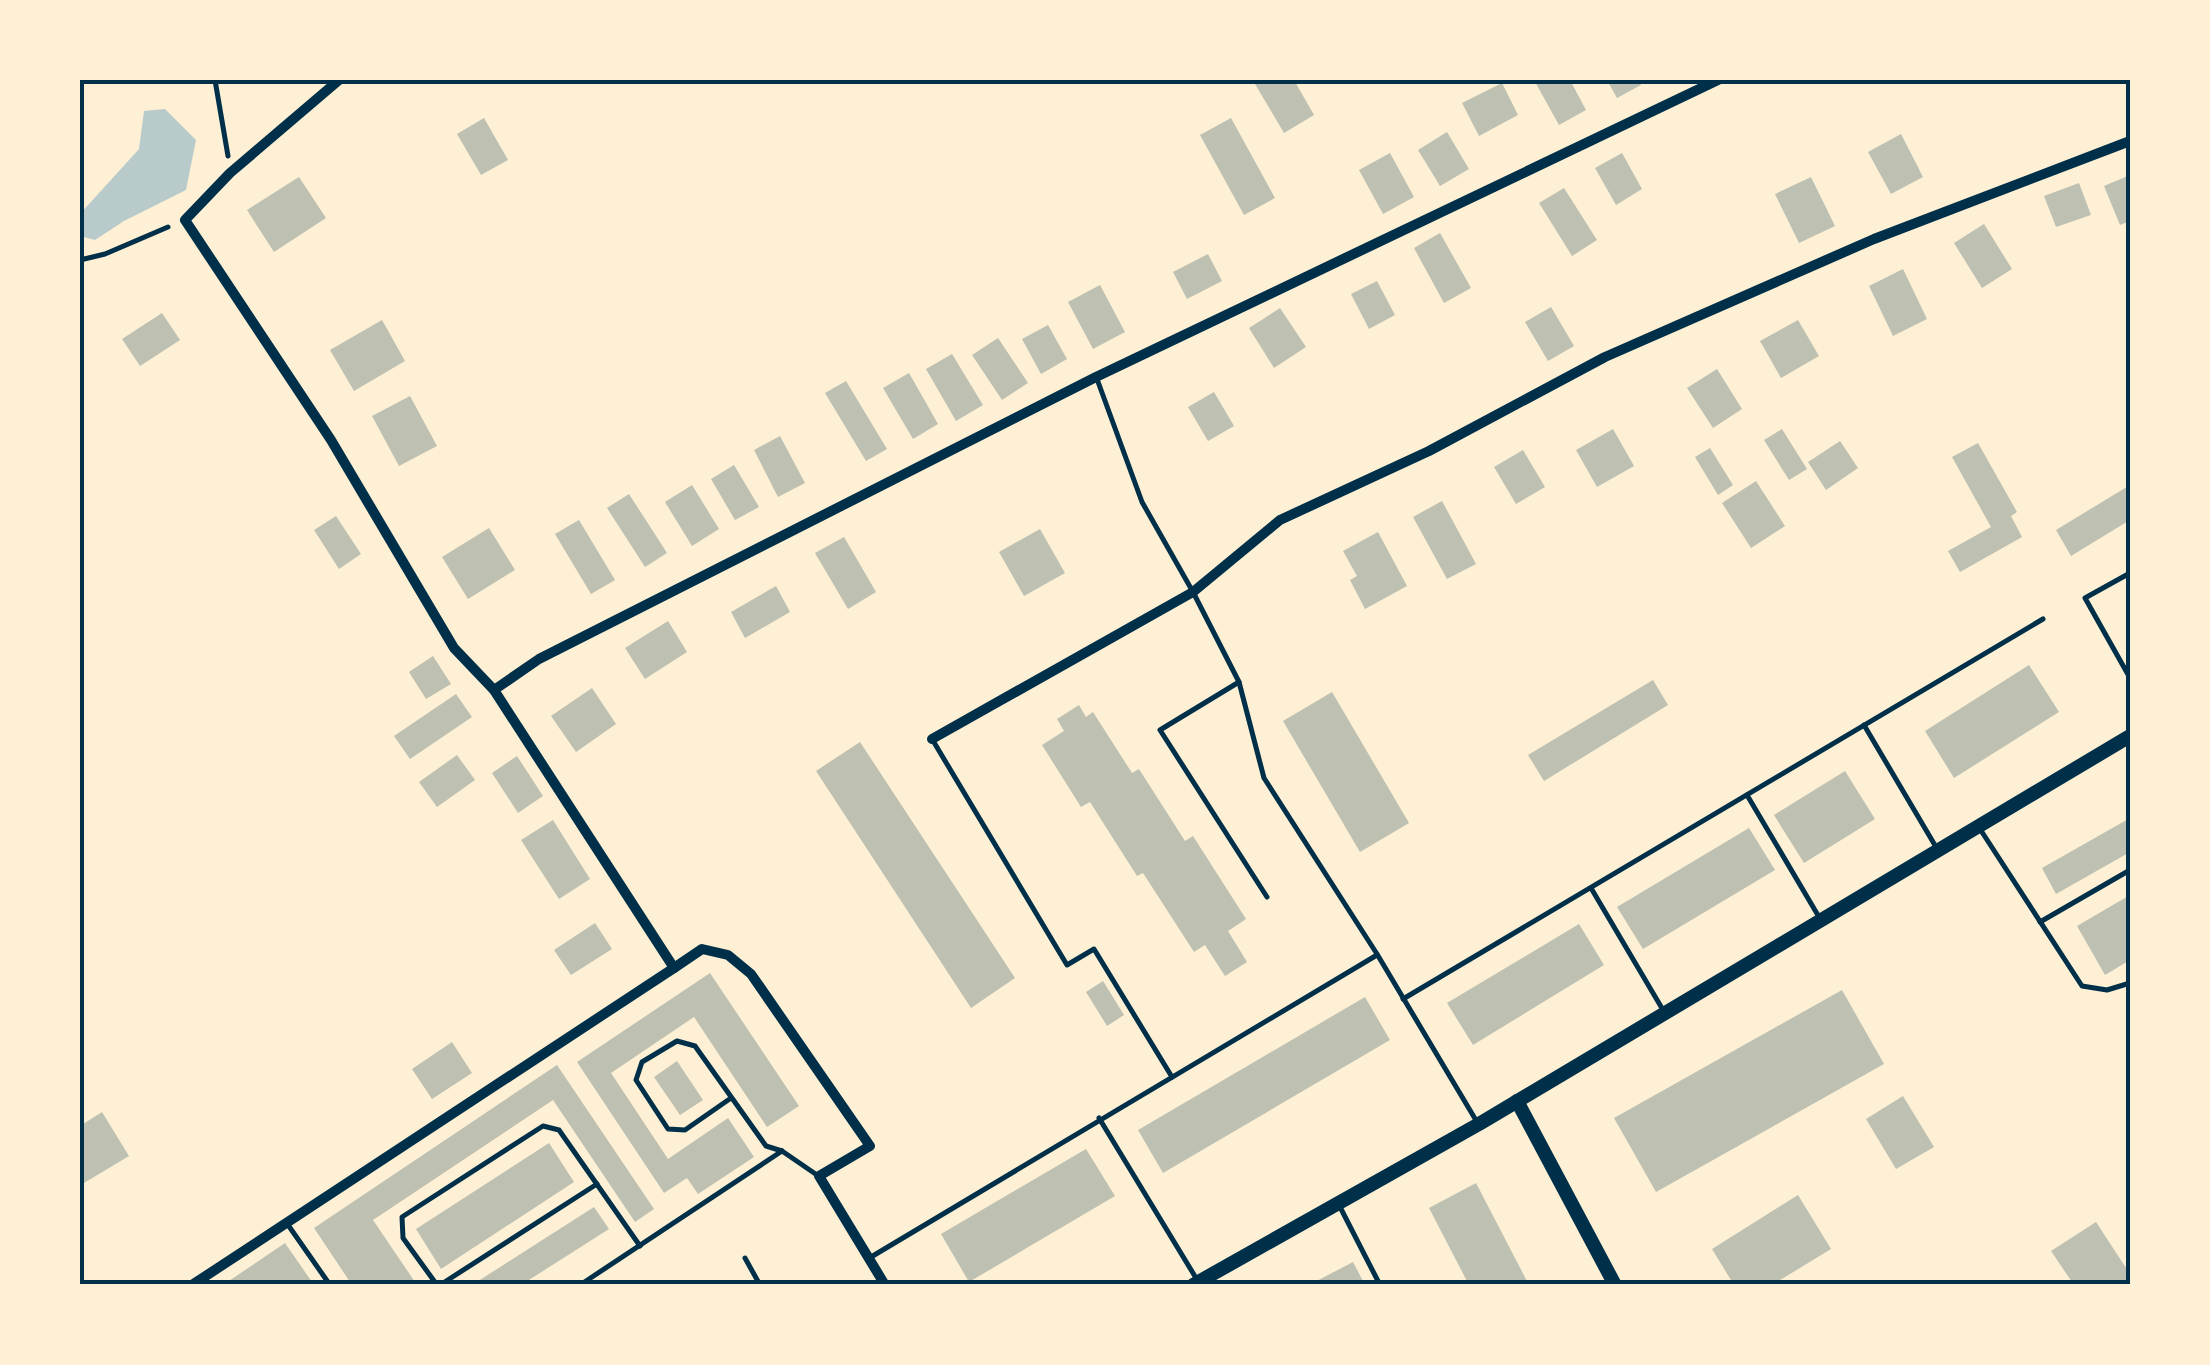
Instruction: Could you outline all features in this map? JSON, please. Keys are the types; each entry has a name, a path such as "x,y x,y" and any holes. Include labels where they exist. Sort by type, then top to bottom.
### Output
{"street":[{"path":"338,80 230,173 185,220 331,440 454,648 494,690 674,968"},
{"path":"494,690 539,659 602,626 1096,377 1718,80"},
{"path":"932,739 1193,592 1280,520 1428,451 1605,357 1874,239 2130,141"},
{"path":"1197,1284 1517,1102 2130,736"},
{"path":"192,1285 702,948 728,955 750,974 870,1146 820,1176 885,1285"},
{"path":"1517,1102 1615,1285"}],"lane":[{"path":"1096,377 1142,502 1239,682 1264,778 1377,954 1479,1124"},
{"path":"2130,573 2085,598 2130,678"},
{"path":"1403,1000 2042,619"},
{"path":"1239,682 1160,730 1267,897"},
{"path":"1864,726 1938,851"},
{"path":"932,739 1067,965 1094,948 1172,1077"},
{"path":"1747,795 1822,920"},
{"path":"1978,827 2082,986 2107,990 2130,983"},
{"path":"2040,922 2130,870"},
{"path":"1591,888 1666,1014"},
{"path":"868,1258 1377,954"},
{"path":"732,1098 685,1130 668,1129 636,1080 642,1062 677,1042 696,1046 766,1146 782,1151 820,1176"},
{"path":"1099,1118 1197,1284"},
{"path":"597,1184 438,1285 403,1238 402,1217 543,1126 559,1130 597,1184 640,1246"},
{"path":"580,1285 782,1151"},
{"path":"1338,1203 1380,1285"},
{"path":"286,1222 330,1285"},
{"path":"745,1258 760,1285"}],"path":[{"path":"215,80 230,173"},
{"path":"80,260 105,254 185,220"}],"shaded area":[{"path":"165,109 196,140 186,190 95,240 80,236 80,214 139,149 144,111"}],"building":[{"path":"1262,80 1294,80 1314,115 1284,133 1255,84"},
{"path":"1534,80 1570,80 1586,110 1559,125"},
{"path":"1607,80 1638,80 1641,85 1617,98"},
{"path":"1502,83 1518,115 1479,136 1462,103"},
{"path":"484,118 508,160 481,175 457,134"},
{"path":"1231,118 1275,198 1244,215 1200,135"},
{"path":"1447,132 1469,169 1440,186 1418,150"},
{"path":"1901,134 1923,177 1891,194 1868,152"},
{"path":"1390,153 1414,197 1383,214 1359,170"},
{"path":"1622,153 1642,189 1616,205 1595,168"},
{"path":"2130,175 2130,221 2120,225 2104,186"},
{"path":"299,177 326,218 274,252 247,210"},
{"path":"1811,177 1835,226 1799,243 1775,194"},
{"path":"2079,183 2091,215 2056,227 2044,196"},
{"path":"1564,188 1597,240 1572,256 1539,203"},
{"path":"1984,224 2012,269 1982,288 1954,243"},
{"path":"1440,233 1471,288 1444,303 1414,248"},
{"path":"1208,254 1222,281 1187,299 1173,272"},
{"path":"1903,269 1927,319 1893,336 1869,286"},
{"path":"1377,281 1395,315 1369,329 1351,294"},
{"path":"1100,285 1125,332 1093,349 1068,302"},
{"path":"1551,307 1574,346 1548,361 1525,322"},
{"path":"1280,308 1306,347 1274,368 1249,328"},
{"path":"162,313 180,340 140,366 122,339"},
{"path":"382,320 405,361 354,391 330,350"},
{"path":"1798,320 1819,356 1781,378 1760,341"},
{"path":"1048,325 1067,359 1041,374 1022,339"},
{"path":"998,338 1028,383 1002,400 972,355"},
{"path":"952,354 983,405 956,421 926,369"},
{"path":"1717,369 1742,409 1713,428 1687,388"},
{"path":"909,373 938,424 913,439 883,388"},
{"path":"846,381 887,449 866,461 825,393"},
{"path":"1214,392 1234,426 1208,441 1188,407"},
{"path":"410,396 437,446 399,466 372,416"},
{"path":"1613,429 1634,466 1597,487 1576,450"},
{"path":"1782,429 1807,469 1789,480 1764,440"},
{"path":"780,436 805,483 778,497 754,450"},
{"path":"1840,441 1858,468 1826,490 1808,462"},
{"path":"1978,443 2017,512 2011,516 2022,537 1960,572 1948,551 1991,527 1952,457"},
{"path":"1710,448 1733,485 1718,495 1695,457"},
{"path":"1523,450 1545,487 1516,504 1494,467"},
{"path":"734,465 759,507 735,520 711,479"},
{"path":"1756,481 1785,526 1751,548 1722,503"},
{"path":"692,485 719,529 692,546 665,502"},
{"path":"2130,485 2130,520 2071,556 2056,530"},
{"path":"629,494 667,553 645,567 607,508"},
{"path":"1442,501 1476,564 1447,579 1413,517"},
{"path":"336,516 361,554 339,569 314,530"},
{"path":"579,520 615,580 591,594 555,534"},
{"path":"489,528 515,570 468,599 442,557"},
{"path":"1040,529 1065,573 1024,596 999,552"},
{"path":"1378,532 1407,586 1365,609 1350,580 1357,576 1343,551"},
{"path":"844,537 876,592 848,609 815,553"},
{"path":"776,586 790,612 745,638 731,612"},
{"path":"668,621 687,652 645,679 625,648"},
{"path":"433,656 451,684 426,699 409,672"},
{"path":"2029,665 2059,712 1954,778 1925,731"},
{"path":"1653,680 1668,705 1544,781 1528,755"},
{"path":"592,688 616,724 576,752 551,716"},
{"path":"1332,692 1409,823 1360,852 1283,721"},
{"path":"456,694 472,717 410,759 394,736"},
{"path":"1079,705 1086,717 1093,712 1132,773 1139,769 1185,841 1193,836 1246,919 1228,931 1247,962 1225,976 1205,945 1194,952 1143,873 1137,876 1090,802 1081,807 1042,745 1064,731 1057,719"},
{"path":"860,742 1015,978 971,1008 816,771"},
{"path":"457,755 475,780 437,807 419,782"},
{"path":"517,756 543,796 518,813 492,773"},
{"path":"1845,771 1875,819 1804,863 1774,815"},
{"path":"2130,818 2130,852 2056,894 2042,868"},
{"path":"553,820 590,879 559,899 521,840"},
{"path":"1749,828 1775,870 1643,949 1617,907"},
{"path":"2130,895 2130,960 2105,975 2077,926"},
{"path":"595,923 612,949 571,975 554,950"},
{"path":"1579,924 1604,965 1473,1045 1447,1003"},
{"path":"710,973 799,1106 767,1127 694,1017 611,1073 668,1159 728,1118 754,1157 698,1194 687,1178 664,1193 577,1062"},
{"path":"1103,981 1124,1015 1107,1026 1086,992"},
{"path":"1842,990 1884,1064 1656,1192 1614,1118"},
{"path":"1365,997 1390,1040 1163,1173 1138,1130"},
{"path":"452,1042 472,1073 432,1099 412,1069"},
{"path":"677,1061 703,1100 680,1115 654,1077"},
{"path":"557,1065 654,1209 635,1222 553,1100 373,1220 417,1285 352,1285 314,1228"},
{"path":"1903,1096 1934,1147 1896,1169 1866,1119"},
{"path":"102,1112 129,1156 84,1183 80,1176 80,1126"},
{"path":"549,1143 574,1182 441,1269 416,1229"},
{"path":"1086,1149 1115,1196 969,1282 941,1234"},
{"path":"1476,1183 1529,1285 1469,1285 1429,1208"},
{"path":"1798,1195 1831,1249 1772,1285 1734,1285 1712,1249"},
{"path":"594,1207 609,1229 521,1285 472,1285"},
{"path":"2096,1222 2130,1274 2130,1285 2074,1285 2051,1251"},
{"path":"285,1243 314,1285 223,1285"},
{"path":"1353,1262 1365,1285 1309,1285"}]}
